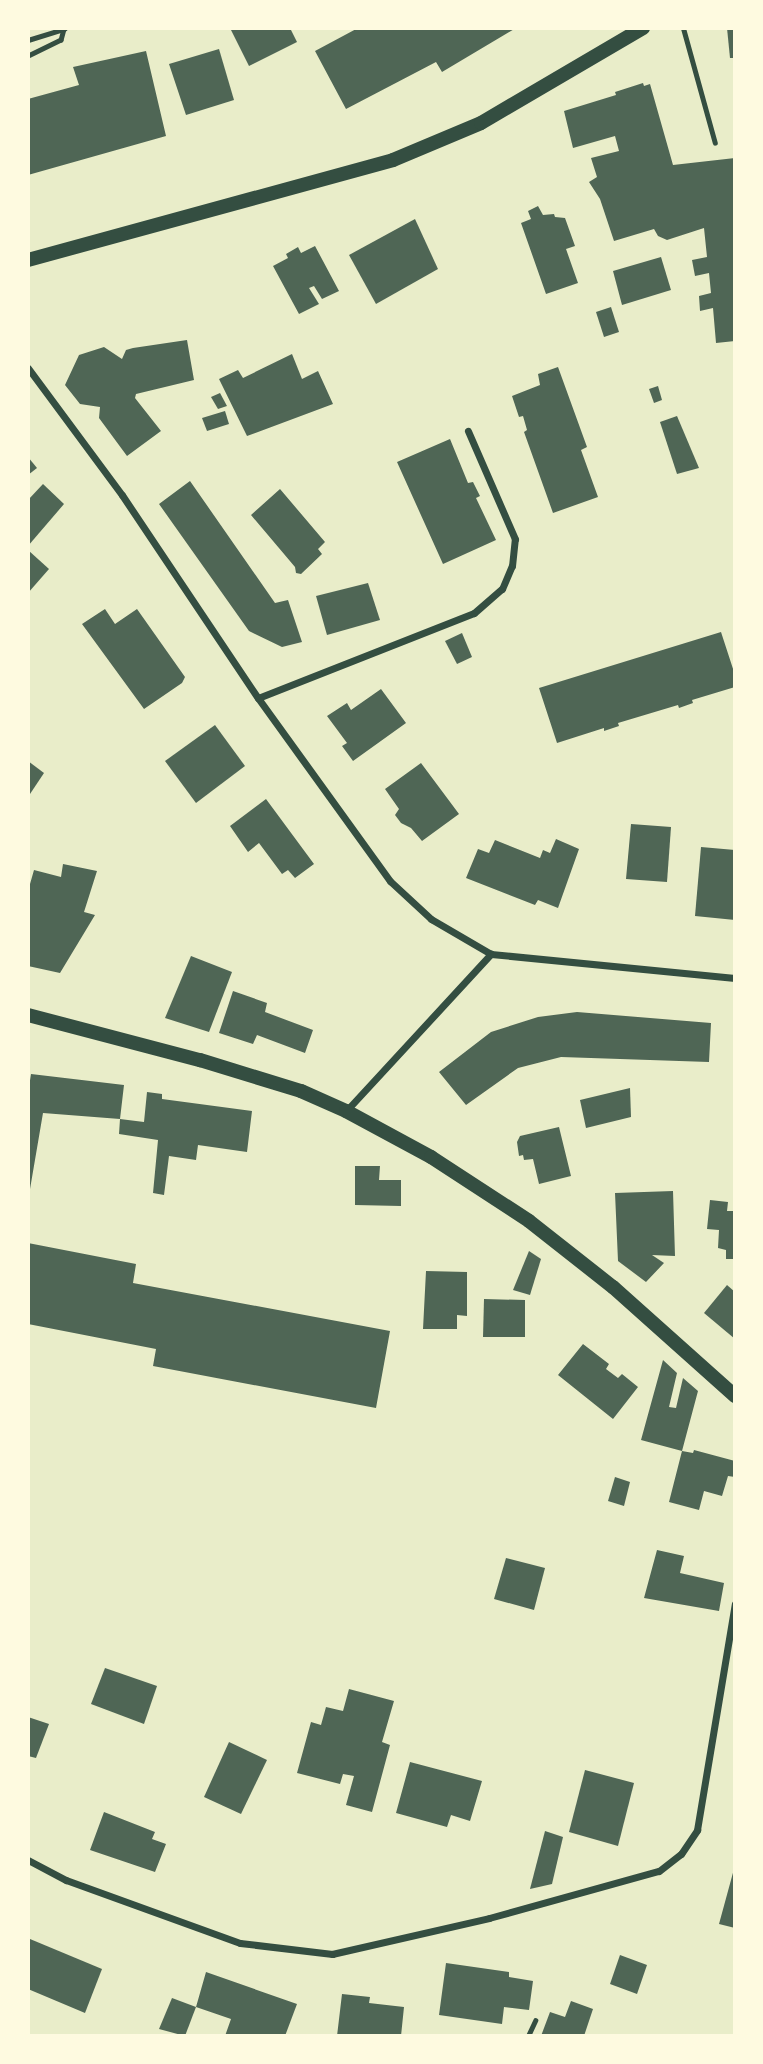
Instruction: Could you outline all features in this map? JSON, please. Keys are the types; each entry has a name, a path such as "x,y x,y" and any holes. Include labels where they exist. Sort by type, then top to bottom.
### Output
{"main road":[{"path":"28,260 393,160 481,123 643,28"},
{"path":"28,1015 200,1059 301,1091 346,1111 431,1157 529,1221 613,1287 735,1396"}],"street":[{"path":"28,369 122,495 258,698 390,881 431,919 491,954 735,978"},
{"path":"258,698 474,613 502,589 512,566 515,539 468,431"},
{"path":"346,1111 491,954"},
{"path":"28,1860 66,1880 240,1943 331,1954 489,1918 659,1871 681,1854 697,1830 735,1604"}],"lane":[{"path":"683,28 715,143"}],"path":[{"path":"28,40 64,29 61,40 28,56"},
{"path":"528,2036 535,2021"}],"building":[{"path":"230,28 290,28 297,42 249,66"},
{"path":"358,28 516,28 442,72 436,62 346,109 315,51"},
{"path":"727,28 735,28 735,58 730,58"},
{"path":"219,49 234,100 186,115 169,64"},
{"path":"146,51 166,136 28,175 28,99 79,85 73,67"},
{"path":"643,83 644,86 650,84 673,165 735,158 735,341 716,343 713,308 700,311 699,296 711,293 709,273 695,276 692,260 707,257 704,228 667,240 658,236 654,229 614,241 600,199 589,182 597,177 591,158 619,151 615,136 573,148 564,111 616,95 615,92"},
{"path":"538,206 543,215 554,214 555,217 565,218 575,246 566,249 578,283 546,294 521,223 531,219 528,211"},
{"path":"415,219 438,269 376,304 349,255"},
{"path":"315,246 339,291 322,299 314,286 309,288 319,304 299,314 273,266 288,258 286,254 298,247 301,253"},
{"path":"661,257 671,290 622,305 613,271"},
{"path":"611,307 619,332 604,337 596,312"},
{"path":"187,340 194,380 136,394 135,398 161,431 127,456 99,418 100,407 80,404 65,385 79,355 104,347 122,359 126,350"},
{"path":"292,354 302,379 318,371 333,404 247,436 219,379 238,370 243,378"},
{"path":"558,367 587,447 581,450 598,497 553,513 524,432 527,430 523,416 519,417 512,396 540,385 538,374"},
{"path":"658,386 662,400 654,403 649,389"},
{"path":"220,393 227,406 218,409 211,397"},
{"path":"225,411 229,424 207,431 202,418"},
{"path":"677,416 699,468 677,474 660,422"},
{"path":"450,439 468,483 473,482 480,496 476,498 496,540 443,564 397,462"},
{"path":"28,457 37,468 28,475"},
{"path":"190,481 275,603 288,600 302,642 282,647 249,631 159,504"},
{"path":"43,484 64,504 28,546 28,500"},
{"path":"280,489 325,542 318,549 322,554 301,574 296,573 295,567 251,515"},
{"path":"28,550 49,569 28,593"},
{"path":"368,583 380,620 327,635 316,596"},
{"path":"105,609 115,624 137,609 185,677 182,683 144,709 82,624"},
{"path":"721,632 735,675 735,687 692,700 693,703 679,708 678,705 618,723 619,726 604,731 604,728 557,743 539,688"},
{"path":"462,633 472,657 457,664 445,641"},
{"path":"381,689 406,723 353,761 342,746 347,743 327,716 347,703 351,710"},
{"path":"215,725 245,766 196,803 165,761"},
{"path":"28,761 44,773 28,797"},
{"path":"421,763 459,814 422,841 395,815 399,809 385,789"},
{"path":"266,799 314,864 295,878 288,870 282,874 259,843 248,852 230,826"},
{"path":"631,824 671,827 667,882 626,879"},
{"path":"556,839 579,849 558,908 538,900 535,905 466,878 478,849 489,853 495,840 540,858 543,850 550,853"},
{"path":"701,847 735,850 735,920 695,916"},
{"path":"63,864 97,871 84,912 95,915 60,973 28,966 28,891 34,870 61,877"},
{"path":"191,956 232,972 209,1032 165,1018"},
{"path":"233,991 267,1003 265,1012 313,1030 305,1053 257,1035 253,1044 219,1033"},
{"path":"577,1012 711,1023 709,1062 561,1057 518,1068 466,1105 439,1072 491,1032 538,1017"},
{"path":"31,1074 124,1085 120,1119 43,1113 29,1195 28,1093"},
{"path":"630,1088 631,1117 586,1128 580,1100"},
{"path":"147,1092 162,1094 162,1099 252,1111 247,1152 198,1145 196,1160 169,1156 164,1195 153,1193 158,1140 119,1134 120,1119 144,1122"},
{"path":"559,1127 571,1176 539,1184 533,1159 524,1160 523,1155 519,1156 517,1142 520,1136"},
{"path":"355,1166 380,1166 379,1180 401,1180 401,1206 355,1205"},
{"path":"673,1191 675,1256 652,1255 664,1263 646,1282 618,1261 615,1193"},
{"path":"710,1200 728,1202 727,1211 735,1211 735,1259 726,1259 726,1250 718,1248 719,1230 707,1229"},
{"path":"28,1243 136,1264 133,1283 390,1331 376,1408 153,1366 156,1349 28,1324"},
{"path":"529,1251 541,1259 530,1295 513,1290"},
{"path":"426,1271 467,1272 467,1316 457,1315 457,1329 423,1329"},
{"path":"727,1285 735,1292 735,1339 704,1313"},
{"path":"484,1299 525,1300 525,1337 483,1337"},
{"path":"583,1344 609,1364 606,1369 618,1378 622,1374 638,1387 613,1419 558,1375"},
{"path":"663,1360 677,1373 669,1407 676,1408 683,1378 698,1391 682,1451 641,1440"},
{"path":"694,1450 735,1461 735,1477 728,1476 722,1496 704,1491 699,1510 669,1502 682,1451 693,1453"},
{"path":"615,1477 630,1482 624,1506 608,1501"},
{"path":"657,1550 684,1556 680,1573 724,1583 719,1611 644,1598"},
{"path":"506,1558 545,1568 534,1610 494,1599"},
{"path":"105,1668 157,1686 144,1724 91,1704"},
{"path":"349,1689 394,1701 382,1742 390,1745 372,1812 346,1805 354,1776 343,1774 340,1784 297,1773 311,1722 321,1725 326,1707 343,1711"},
{"path":"28,1717 49,1724 36,1758 28,1756"},
{"path":"229,1742 267,1760 241,1814 204,1797"},
{"path":"410,1762 482,1781 470,1821 451,1815 447,1827 396,1813"},
{"path":"585,1770 634,1783 618,1846 569,1832"},
{"path":"104,1812 155,1832 152,1839 166,1844 155,1872 90,1850"},
{"path":"545,1831 563,1837 552,1884 530,1889"},
{"path":"735,1869 735,1928 719,1924"},
{"path":"30,1939 102,1969 85,2013 28,1989"},
{"path":"620,1955 647,1965 637,1994 610,1984"},
{"path":"446,1963 509,1972 509,1977 533,1981 529,2010 504,2007 502,2024 439,2015"},
{"path":"206,1972 297,2004 285,2036 225,2036 231,2019 196,2007"},
{"path":"342,1994 370,1997 369,2003 404,2007 401,2036 337,2036"},
{"path":"172,1998 196,2007 185,2036 159,2029"},
{"path":"571,2001 593,2009 584,2036 541,2036 550,2012 565,2017"}]}
